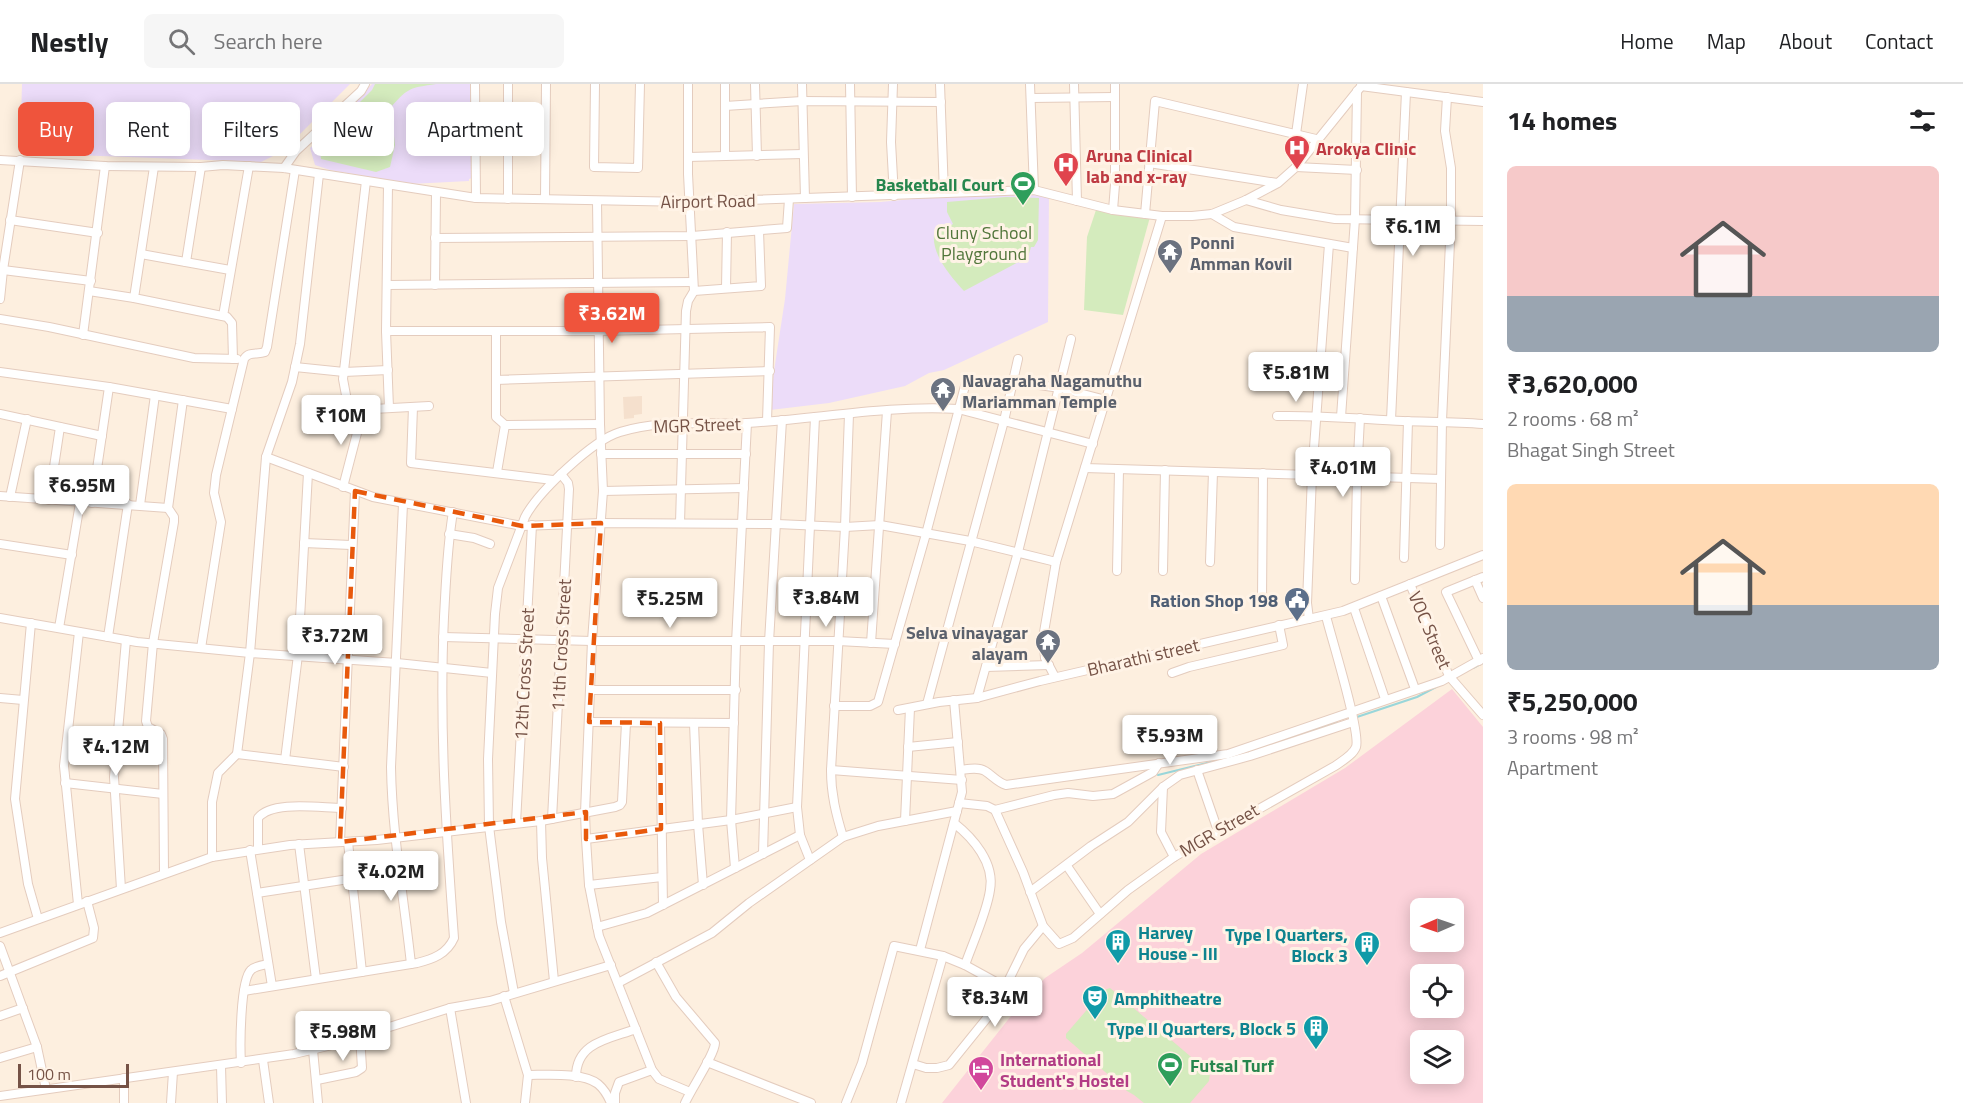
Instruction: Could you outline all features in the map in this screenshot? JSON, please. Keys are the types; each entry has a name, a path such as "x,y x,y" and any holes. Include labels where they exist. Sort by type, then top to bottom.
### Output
{"street":[{"path":"284,168 296,151 361,91 365,84"},
{"path":"475,84 476,198"},
{"path":"508,84 508,199"},
{"path":"545,199 546,84"},
{"path":"595,84 594,167 639,168 640,84"},
{"path":"680,524 684,454 685,329 688,301 694,286 689,202 688,84"},
{"path":"725,84 725,155"},
{"path":"755,84 756,156"},
{"path":"802,84 805,198"},
{"path":"850,84 852,196"},
{"path":"893,84 891,142 894,196"},
{"path":"940,84 944,194"},
{"path":"1030,84 1034,190"},
{"path":"1074,84 1077,201"},
{"path":"1113,210 1115,84"},
{"path":"1296,134 1303,84"},
{"path":"1341,417 1355,219 1360,87 1483,102"},
{"name":"Airport Road","path":"0,160 105,166 201,167 223,165 284,168 436,193 508,199 689,202 1034,190 1113,210 1162,216 1192,216 1212,214 1278,183 1296,167 1360,87"},
{"path":"1391,420 1406,92"},
{"path":"1031,98 1115,97"},
{"path":"1440,545 1451,168 1445,131 1447,97"},
{"path":"725,106 802,101 941,102"},
{"path":"1145,214 1155,101 1316,140"},
{"path":"688,157 803,154"},
{"path":"0,299 0,286 20,160"},
{"path":"1149,163 1278,183"},
{"path":"83,335 105,166"},
{"path":"223,316 249,166"},
{"path":"134,298 154,167"},
{"path":"186,262 201,167"},
{"path":"1296,167 1357,170"},
{"path":"201,648 222,522 215,499 216,476 244,359 251,353 265,352 267,347 295,170"},
{"path":"212,857 212,802 218,773 237,754 250,653 266,457 295,367 301,334 319,174"},
{"path":"366,181 344,372 348,406 355,410 429,406"},
{"path":"388,184 386,331 389,408"},
{"path":"435,285 436,193"},
{"path":"435,238 692,236 787,228 789,199"},
{"path":"1246,200 1281,210 1335,219 1402,218 1483,221"},
{"path":"597,201 603,491 592,642 585,813 589,885 597,927 651,1070 659,1079 690,1092"},
{"path":"1212,214 1234,227 1353,248"},
{"path":"1055,677 1048,665 1043,638 1056,562 1162,216"},
{"path":"10,220 98,232"},
{"path":"388,285 598,283 726,288 761,286 759,231"},
{"path":"726,288 727,232"},
{"path":"1309,619 1307,603 1312,475 1329,244"},
{"path":"141,255 230,270"},
{"path":"3,270 91,281"},
{"path":"89,291 227,317 232,323 232,359"},
{"path":"0,319 194,358 244,359"},
{"path":"386,331 599,331 770,327 767,421"},
{"path":"496,331 496,417 506,425 600,424"},
{"path":"977,698 1018,552 1071,339"},
{"path":"927,704 1004,421 1018,359"},
{"path":"295,367 344,372 388,370"},
{"path":"496,380 770,371"},
{"path":"0,372 155,394 232,409"},
{"path":"834,706 870,706 878,702 966,382 1012,381 1060,388 1106,400"},
{"path":"92,503 109,387"},
{"path":"140,505 155,394"},
{"path":"164,873 163,739 161,734 148,727 146,721 153,643 174,522 174,517 168,508 183,400"},
{"path":"413,407 411,463 553,480"},
{"name":"MGR Street","path":"514,993 501,922 489,826 488,759 493,638 498,588 531,505 553,480 601,442 617,433 639,427 684,424 747,423 939,408 958,409 1093,444"},
{"path":"343,487 363,410"},
{"path":"871,643 887,411"},
{"path":"0,414 102,436"},
{"path":"843,837 834,806 831,770 849,414"},
{"path":"1277,416 1483,424"},
{"path":"810,860 800,835 797,807 815,417"},
{"path":"1355,580 1360,418"},
{"path":"10,497 27,419"},
{"path":"763,854 770,642 782,420"},
{"path":"1404,558 1408,421"},
{"path":"735,868 731,820 736,643 747,423"},
{"path":"497,472 506,425"},
{"path":"49,500 60,427"},
{"path":"601,454 746,454"},
{"path":"266,457 355,492 403,504 522,526 601,523 777,524 810,527 880,525 970,541 1056,562"},
{"path":"1085,468 1441,479"},
{"path":"1117,572 1119,470"},
{"path":"1163,571 1165,470"},
{"path":"1210,562 1213,472"},
{"path":"285,760 298,655 308,473"},
{"path":"1262,601 1263,473"},
{"name":"11th Cross Street","path":"552,819 569,489 568,483 561,474"},
{"path":"603,491 744,488"},
{"path":"355,492 351,545 342,808 344,842 352,878 362,972"},
{"path":"0,496 168,508"},
{"path":"59,628 80,503"},
{"path":"108,637 128,504"},
{"path":"403,504 391,767 392,810 411,964"},
{"path":"244,990 411,964 434,959 451,946 454,938 442,762 442,668 449,534 453,512"},
{"name":"12th Cross Street","path":"516,823 532,525"},
{"path":"449,534 474,538 490,544"},
{"path":"304,543 351,545"},
{"path":"0,544 72,555"},
{"name":"Bharathi street","path":"898,711 927,704 977,698 1055,677 1326,616 1354,608 1483,555"},
{"path":"961,770 984,770 998,782 1006,785 1228,754 1415,689 1449,676 1481,659 1446,592 1479,579 1483,598"},
{"name":"VOC Street","path":"1410,584 1449,676 1483,715"},
{"path":"1381,596 1415,689"},
{"path":"1354,608 1385,699"},
{"name":"MGR Street","path":"1043,926 1059,944 1073,938 1128,890 1174,857 1335,766 1355,749 1357,741 1351,710 1326,616"},
{"path":"0,618 126,640 250,653 397,663 492,673"},
{"path":"31,623 15,799 28,884 38,920"},
{"path":"1172,673 1283,645 1279,625"},
{"path":"0,976 93,938 94,928 82,903 65,783 65,753 79,632"},
{"path":"443,637 592,642 805,641 895,645"},
{"path":"121,889 115,761 126,640"},
{"path":"986,667 1048,665"},
{"path":"591,690 735,690"},
{"path":"0,698 24,700"},
{"path":"920,950 958,807 962,780 954,700"},
{"path":"904,821 910,708"},
{"path":"589,722 734,723"},
{"path":"1030,892 1091,846 1128,822 1163,787 1180,775 1250,756 1353,722"},
{"path":"0,933 212,857 298,844 446,833 541,821 615,807 622,802 626,723"},
{"path":"660,723 663,905"},
{"path":"694,723 703,885"},
{"path":"908,747 958,742"},
{"path":"237,754 344,767"},
{"path":"994,810 1054,795 1113,794 1153,772 1159,763"},
{"path":"831,770 962,780"},
{"path":"1197,770 1218,831"},
{"path":"65,783 163,794"},
{"path":"1163,787 1161,832 1174,857"},
{"path":"618,982 712,933 749,903 843,837 958,807 987,806 994,810 1043,926 1028,942 995,1008 949,1065 926,1068 913,1064"},
{"path":"586,839 731,820 797,807"},
{"path":"272,986 256,893 254,849 258,818 265,812 278,808 342,808"},
{"path":"541,821 542,858 554,981"},
{"path":"954,823 967,833 978,847 988,867 990,881 988,897 965,965"},
{"path":"597,927 647,913 800,835"},
{"path":"298,844 316,979"},
{"path":"1067,866 1100,914"},
{"path":"256,893 400,871"},
{"path":"589,885 662,877"},
{"path":"0,946 37,1047 46,1089"},
{"path":"846,1103 862,1063 894,946 944,956 1005,987"},
{"path":"901,1103 944,956"},
{"path":"656,962 676,997 712,1037 715,1048 686,1103"},
{"path":"240,1063 244,990 247,976 250,971 268,964"},
{"path":"3,1096 263,1060 313,1050 450,1008 490,1001 610,965"},
{"path":"504,996 528,1075 525,1103"},
{"path":"0,1016 23,1008"},
{"path":"450,1008 466,1103"},
{"path":"576,1077 578,1061 582,1053 592,1045 636,1029"},
{"path":"316,1080 356,1072 362,1068 360,1036"},
{"path":"0,1058 37,1047"},
{"path":"313,1050 318,1103"},
{"path":"263,1060 269,1103"},
{"path":"706,1062 811,1103"},
{"path":"221,1066 222,1103"},
{"path":"613,1103 619,1082 651,1070"},
{"path":"171,1103 172,1072"},
{"path":"528,1075 576,1077 598,1084 613,1103"},
{"path":"124,1078 124,1103"},
{"path":"3,1096 16,1103"}],"highlighted area":[{"path":"355,491 522,526 601,523 589,722 660,723 661,829 586,839 586,812 340,842"}],"shaded area":[{"path":"22,84 350,84 332,102 312,102 312,122 300,134 300,102 202,102 202,156 273,156 261,162 94,156 94,102 21,102"},
{"path":"372,84 471,84 471,102 406,102 406,156 472,156 472,178 469,181 410,184 330,170 315,165 312,156 394,156 394,102 356,102"},
{"path":"1049,193 1048,322 944,370 929,373 905,386 829,403 770,410 785,299 794,204 880,202 969,194"},
{"path":"642,396 642,414 624,419 623,397"},
{"path":"1452,689 1483,727 1483,1103 942,1103 1011,1016 1045,978 1082,953 1201,854 1345,768"}],"green space":[{"path":"375,84 436,84 410,90 394,104 394,102 360,102"},
{"path":"321,156 392,156 390,167 376,172 321,159"},
{"name":"Cluny School Playground","path":"1006,197 1039,198 1038,240 1034,247 1031,247 1028,257 964,291 943,265 934,243 934,235 953,224 947,212 947,202"},
{"path":"1096,210 1150,217 1123,315 1084,310 1087,237"},
{"path":"1110,988 1210,1073 1209,1081 1190,1103 1144,1103 1066,1038 1066,1034 1104,990"}],"waterway":[{"path":"1473,668 1483,663"},
{"path":"1357,717 1417,697 1438,686"},
{"path":"1245,752 1337,723"},
{"path":"1158,775 1211,762"}],"place":[{"name":"Arokya Clinic","path":"1297,171"},
{"name":"Aruna Clinical lab and x-ray","path":"1066,188"},
{"name":"Basketball Court","path":"1023,207"},
{"name":"Ponni Amman Kovil","path":"1170,275"},
{"name":"Navagraha Nagamuthu Mariamman Temple","path":"943,413"},
{"name":"Ration Shop 198","path":"1297,623"},
{"name":"Selva vinayagar alayam","path":"1048,665"},
{"name":"Harvey House - III","path":"1118,965"},
{"name":"Type I Quarters, Block 3","path":"1367,967"},
{"name":"Amphitheatre","path":"1095,1021"},
{"name":"Type II Quarters, Block 5","path":"1316,1051"},
{"name":"Futsal Turf","path":"1170,1088"},
{"name":"International Student's Hostel","path":"981,1092"}]}
